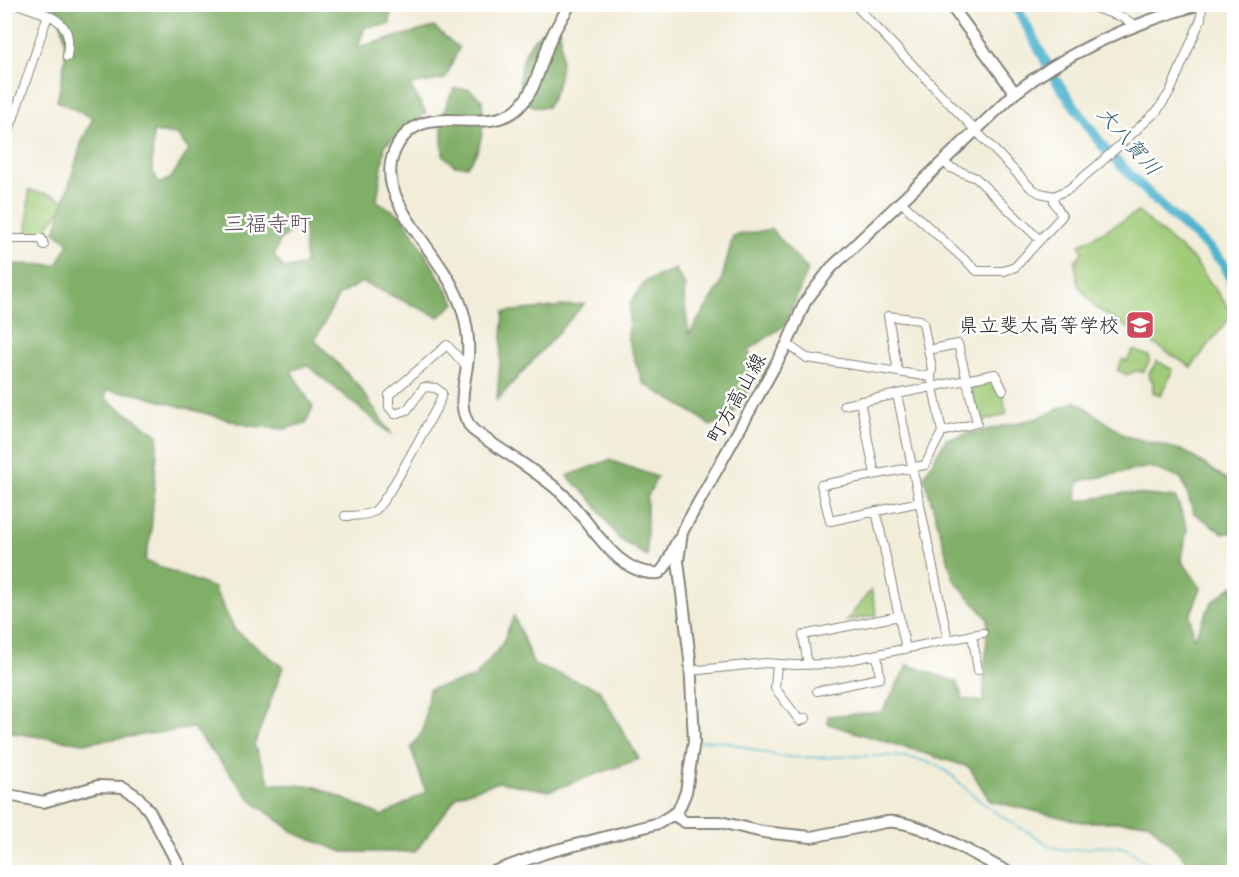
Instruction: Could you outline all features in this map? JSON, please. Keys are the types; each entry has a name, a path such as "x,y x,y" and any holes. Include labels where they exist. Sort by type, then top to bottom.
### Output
{"street":[{"path":"4,10 6,4"},
{"path":"17,4 58,21 70,39 67,57"},
{"path":"570,4 552,36 530,92 514,110 499,118 450,119 421,125 404,136 392,157 390,174 396,196 404,212 441,266 460,303 468,341 467,367 461,404 468,425 561,492 614,554 638,569 653,574 659,573 665,566 682,532"},
{"path":"854,4 1031,188 1054,196 1077,184 1167,98 1201,19 1201,4"},
{"path":"950,4 1015,93"},
{"path":"1083,4 1128,20 1137,26"},
{"name":"町方高山線","path":"674,814 678,811 686,792 694,741 686,627 678,561 682,532 787,344 813,289 831,268 1015,93 1035,77 1065,58 1102,40 1201,4"},
{"path":"4,146 48,15"},
{"path":"4,115 14,118"},
{"path":"944,161 949,167 976,178 1040,240"},
{"path":"901,202 977,272 1004,271 1015,267 1062,216 1054,202 1054,196"},
{"path":"4,239 42,239 44,245"},
{"path":"897,371 888,316 920,320 923,323 942,432 925,465 821,485 830,521 920,502"},
{"path":"787,344 807,358 931,377"},
{"path":"928,350 958,344 977,423 942,432"},
{"path":"345,516 375,512 439,404 442,393 436,388 424,387 407,410 395,414 389,407 390,396 447,345 467,367"},
{"path":"844,405 995,374 1003,390"},
{"path":"897,394 948,640"},
{"path":"860,401 875,474"},
{"path":"876,511 906,648"},
{"path":"808,665 803,635 899,616"},
{"path":"689,671 766,663 828,664 983,633"},
{"path":"970,635 973,640 978,670"},
{"path":"817,691 880,678 877,654"},
{"path":"777,664 775,688 800,721 806,718"},
{"path":"4,794 43,802 98,786 123,786 138,797 150,812 182,873"},
{"path":"494,873 545,853 659,824 674,814 685,822 720,822 763,832 811,837 886,822 899,822 923,829 1008,873"}],"green space":[{"path":"53,5 391,5 390,24 365,27 358,47 434,27 459,48 445,79 410,85 426,113 385,145 377,201 403,217 455,303 439,317 362,282 339,295 315,340 358,385 392,435 307,365 291,371 313,407 306,423 285,429 250,426 136,394 106,390 106,399 158,435 151,533 145,561 214,588 235,630 283,667 254,745 270,783 317,787 382,816 426,792 411,748 423,731 429,689 474,678 501,646 514,616 534,665 599,689 639,759 549,791 499,782 458,795 415,852 343,852 297,834 253,802 193,728 84,743 5,732 5,264 57,265 69,243 55,232 82,141 93,118 57,101 65,52 63,29","holes":["153,132 177,135 189,150 171,178 159,184 152,169","304,219 305,264 285,269 274,256 280,240"]},
{"path":"553,27 560,30 559,79 547,107 534,106 525,99 520,88 523,58 530,44 540,33"},
{"path":"454,89 469,89 482,100 483,127 480,144 467,166 454,165 443,155 442,121 449,97"},
{"path":"29,190 55,196 67,202 48,226 46,235 27,235"},
{"path":"1138,212 1194,260 1233,314 1191,367 1096,308 1078,285 1075,261 1083,252 1079,245"},
{"path":"771,229 808,270 785,325 749,350 755,381 730,418 710,426 697,415 643,383 628,340 630,303 646,281 675,269 685,286 684,299 689,334 720,286 733,236"},
{"path":"584,304 497,400 504,312"},
{"path":"1133,350 1149,356 1149,362 1143,372 1135,371 1127,375 1117,370 1123,359 1127,361"},
{"path":"1157,361 1173,370 1160,396 1153,392 1153,382 1148,375"},
{"path":"994,377 1002,392 1007,414 980,422 970,386 971,381"},
{"path":"1076,401 1126,436 1184,451 1234,484 1234,533 1223,533 1194,513 1182,479 1150,467 1080,481 1076,496 1078,501 1126,493 1176,498 1187,528 1182,561 1201,588 1190,616 1194,638 1212,602 1234,585 1234,872 1222,872 1186,860 1148,822 1082,822 990,801 969,767 828,724 828,716 882,712 908,665 957,682 963,699 983,702 988,619 954,580 924,476 946,439 1038,418"},
{"path":"609,460 657,477 647,498 647,556 619,539 591,499 567,476"},
{"path":"871,590 877,615 846,621"}],"waterway":[{"name":"大八賀川","path":"1015,4 1055,79 1104,148 1164,209 1207,246 1223,263 1234,285"},
{"path":"699,741 722,742 788,757 888,756 926,761 946,771 991,809 1049,845 1073,850 1108,846 1124,848 1137,855 1156,872"}],"place":[{"name":"県立斐太高等学校","path":"1140,325"}],"district":[{"name":"三福寺町","path":"267,223"}]}
